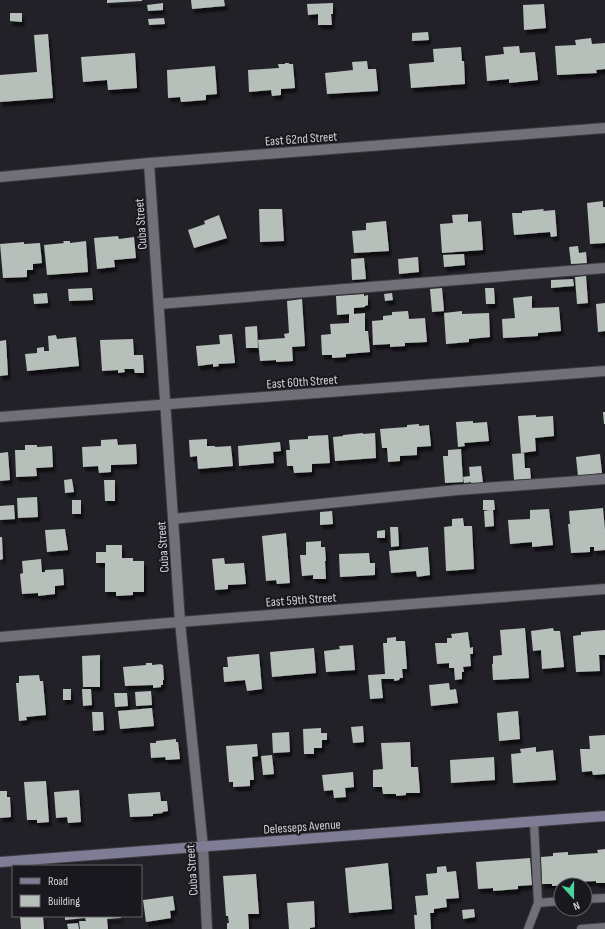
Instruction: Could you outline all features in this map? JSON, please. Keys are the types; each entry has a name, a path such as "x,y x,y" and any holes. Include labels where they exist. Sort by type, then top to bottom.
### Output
{"main road":[{"name":"Delesseps Avenue","path":"0,862 605,816"}],"street":[{"name":"East 62nd Street","path":"0,177 149,163 605,128"},
{"name":"Cuba Street","path":"149,163 180,622 202,847 207,929"},
{"path":"159,304 605,268"},
{"name":"East 60th Street","path":"0,417 605,371"},
{"path":"173,520 457,490 605,479"},
{"name":"East 59th Street","path":"0,637 605,589"}],"lane":[{"path":"528,929 538,903 534,822"},
{"path":"593,899 605,898"},
{"path":"538,903 553,902"},
{"path":"581,929 605,927"}],"building":[{"path":"107,0 142,0 142,1 107,3"},
{"path":"191,0 224,0 225,6 192,9"},
{"path":"163,3 163,10 148,11 147,5"},
{"path":"333,3 333,14 331,14 332,25 318,25 318,14 308,15 307,4"},
{"path":"544,4 546,28 524,30 523,5"},
{"path":"10,13 22,13 22,22 10,21"},
{"path":"164,18 165,24 149,25 148,19"},
{"path":"428,32 429,40 412,41 412,33"},
{"path":"48,34 53,98 0,102 0,75 37,72 34,35"},
{"path":"591,38 592,44 605,43 605,69 596,70 597,73 557,75 555,46 576,45 575,40"},
{"path":"519,46 520,53 535,52 538,80 509,83 509,79 487,81 485,56 504,54 503,47"},
{"path":"461,47 462,61 464,61 465,84 411,88 409,64 434,62 433,49"},
{"path":"135,53 137,88 108,90 107,80 83,82 81,57"},
{"path":"367,61 368,69 376,69 378,91 327,94 325,73 353,70 352,62"},
{"path":"278,64 293,64 295,88 281,89 281,95 272,96 271,90 249,92 248,70 279,68"},
{"path":"215,66 217,94 206,95 206,100 181,102 180,97 168,98 167,70"},
{"path":"603,201 603,207 605,207 605,243 590,244 587,203"},
{"path":"259,209 282,209 284,241 260,242"},
{"path":"544,209 543,211 555,210 557,236 551,237 550,232 514,235 512,213 522,213 522,211"},
{"path":"468,214 468,222 481,221 483,250 442,253 440,224 453,223 452,215"},
{"path":"219,215 227,238 194,248 188,230 205,224 204,221"},
{"path":"386,221 389,251 354,253 352,231 366,230 366,223"},
{"path":"118,236 119,239 134,237 136,258 114,260 115,267 97,269 94,238"},
{"path":"63,241 70,241 70,243 86,241 88,272 47,275 44,245 64,243"},
{"path":"24,242 24,244 40,243 42,263 33,264 33,270 27,270 27,277 3,278 0,244"},
{"path":"578,246 579,253 586,252 587,263 571,264 569,247"},
{"path":"464,254 465,265 444,267 443,255"},
{"path":"418,257 419,272 399,274 398,259"},
{"path":"364,258 366,279 352,280 351,259"},
{"path":"586,276 588,303 577,304 575,277"},
{"path":"573,279 574,286 551,288 551,280"},
{"path":"92,288 93,300 69,301 68,289"},
{"path":"442,288 444,311 432,312 430,289"},
{"path":"485,288 494,288 495,304 486,304"},
{"path":"47,293 48,303 34,304 33,294"},
{"path":"392,293 393,300 385,301 384,294"},
{"path":"364,294 364,296 368,295 368,305 365,307 354,308 354,314 365,313 365,331 368,331 370,352 346,354 346,357 332,358 332,355 322,355 321,335 331,334 330,324 349,323 349,314 337,315 336,296"},
{"path":"532,296 532,308 559,307 561,331 538,333 538,336 503,338 502,319 515,318 513,298"},
{"path":"302,299 305,346 292,347 293,361 260,361 258,340 285,338 284,334 289,333 287,301"},
{"path":"605,303 605,331 598,332 596,304"},
{"path":"408,311 409,319 425,318 427,342 405,343 405,346 390,347 390,344 373,345 372,321 383,320 383,316 392,315 392,312"},
{"path":"462,311 462,314 489,313 490,337 469,339 469,342 446,344 444,313"},
{"path":"257,326 258,348 246,348 245,327"},
{"path":"232,334 235,363 218,364 219,366 213,367 213,364 198,366 196,346 220,344 219,335"},
{"path":"56,335 57,339 76,337 79,366 27,371 25,354 37,353 37,348 44,347 44,351 49,351 48,336"},
{"path":"133,339 134,355 143,355 144,373 135,373 134,369 124,369 125,372 118,373 118,370 102,371 100,340"},
{"path":"6,340 8,375 0,376 0,341"},
{"path":"603,412 605,412 605,424 604,424"},
{"path":"536,415 536,417 553,416 554,436 535,438 536,451 521,453 518,416"},
{"path":"473,421 473,423 487,422 489,441 464,443 465,446 458,447 456,422"},
{"path":"419,424 419,426 429,425 431,446 417,447 417,455 400,456 400,461 388,462 387,448 382,448 380,429 407,427 407,425"},
{"path":"375,433 376,458 335,461 333,437"},
{"path":"328,435 330,463 312,464 312,472 294,473 293,466 287,466 286,450 290,450 289,440 308,439 308,436"},
{"path":"117,439 118,445 136,444 137,464 111,465 111,472 99,473 98,466 83,467 82,447 101,446 101,440"},
{"path":"207,439 207,446 231,446 233,466 198,469 197,456 190,457 189,440"},
{"path":"280,442 281,451 273,452 274,463 239,466 238,446"},
{"path":"25,445 37,445 37,447 52,446 53,467 36,468 37,476 16,477 15,450 25,450"},
{"path":"461,449 463,482 445,483 443,456 448,456 448,450"},
{"path":"8,452 10,480 0,481 0,453"},
{"path":"524,453 525,468 530,468 531,479 514,480 512,454"},
{"path":"600,454 602,473 578,476 576,457"},
{"path":"481,466 483,483 464,483 463,477 470,476 469,467"},
{"path":"72,479 74,492 65,493 64,480"},
{"path":"104,480 115,480 115,501 105,501"},
{"path":"37,497 38,517 18,518 17,498"},
{"path":"72,500 81,500 81,514 72,514"},
{"path":"483,500 494,500 494,526 485,527 484,511 490,510 483,510"},
{"path":"14,505 15,519 0,520 0,506"},
{"path":"603,508 605,550 594,551 594,547 590,547 590,552 571,553 568,524 570,524 569,511"},
{"path":"549,509 553,545 532,547 532,542 510,544 508,520 530,519 530,510"},
{"path":"332,511 333,524 320,525 320,512"},
{"path":"463,518 464,526 472,526 474,569 446,571 444,527 452,526 452,519"},
{"path":"390,527 398,527 399,546 391,547"},
{"path":"65,529 68,550 47,552 45,530"},
{"path":"385,530 385,538 377,538 377,531"},
{"path":"286,533 290,583 277,584 276,580 266,581 262,536"},
{"path":"0,537 2,537 3,559 0,560"},
{"path":"321,541 321,547 325,547 326,579 313,579 313,575 302,576 300,555 306,555 306,542"},
{"path":"106,545 122,545 122,558 133,558 133,561 144,561 144,592 133,592 133,595 116,596 116,592 105,592 105,563 96,563 96,552 106,552"},
{"path":"428,547 430,575 417,577 416,571 391,573 389,551"},
{"path":"369,553 370,563 375,563 375,575 340,577 339,554"},
{"path":"224,558 225,564 244,563 246,584 228,585 228,589 215,590 212,559"},
{"path":"41,559 42,572 45,572 45,570 63,569 64,585 55,586 55,594 38,596 38,593 22,594 20,574 23,573 22,561"},
{"path":"525,628 529,678 493,680 493,656 502,655 500,630"},
{"path":"553,628 554,631 560,631 564,667 542,669 541,650 533,651 531,631"},
{"path":"605,630 605,655 599,655 600,671 576,672 573,636 581,635 581,632"},
{"path":"468,632 470,648 473,647 473,654 470,654 471,666 463,667 464,672 462,672 462,679 455,680 454,668 449,668 449,663 437,664 435,643 447,643 447,638 452,638 451,634"},
{"path":"396,637 396,641 405,641 407,669 402,669 403,678 400,678 399,680 394,681 394,679 381,679 383,698 370,699 368,675 385,674 383,643 387,643 387,638"},
{"path":"353,645 355,670 326,672 324,651 340,649 339,646"},
{"path":"314,648 316,673 272,677 270,652"},
{"path":"259,654 262,689 247,691 245,680 224,682 223,667 228,667 227,657"},
{"path":"100,655 100,687 83,687 82,656"},
{"path":"146,663 152,663 152,665 163,665 163,685 161,685 161,687 153,688 153,685 125,686 123,667 146,665"},
{"path":"39,675 40,681 43,681 46,715 26,717 27,720 19,721 16,683 19,683 19,676"},
{"path":"449,683 450,690 456,689 458,703 431,706 429,685"},
{"path":"63,689 71,689 71,700 63,700"},
{"path":"82,689 91,689 92,705 83,706"},
{"path":"151,691 152,705 136,706 135,692"},
{"path":"114,693 127,693 128,706 115,707"},
{"path":"152,708 154,726 120,729 118,711"},
{"path":"518,711 520,739 499,741 497,713"},
{"path":"92,712 103,712 104,730 93,731"},
{"path":"363,726 364,742 353,743 351,727"},
{"path":"321,728 321,733 327,733 327,740 322,740 322,748 314,748 314,754 304,754 303,729"},
{"path":"289,732 290,752 273,753 272,733"},
{"path":"605,735 605,774 593,775 592,771 582,772 580,749 590,749 589,736"},
{"path":"176,739 176,742 178,742 180,759 166,760 165,757 151,758 150,743"},
{"path":"410,742 411,767 418,767 420,793 406,793 406,795 396,796 396,794 383,794 382,787 373,787 373,770 383,769 381,743"},
{"path":"257,744 258,756 252,757 254,780 250,780 250,786 233,787 233,782 229,782 226,746"},
{"path":"536,747 536,752 553,750 556,780 513,783 511,754 521,753 520,749"},
{"path":"272,755 274,774 263,775 261,756"},
{"path":"494,757 495,780 451,783 450,760"},
{"path":"353,772 354,787 345,788 346,797 334,798 333,790 324,791 322,775"},
{"path":"46,781 49,822 37,823 37,820 27,820 24,782"},
{"path":"79,790 81,822 68,823 67,817 56,818 54,792"},
{"path":"0,791 7,791 7,797 10,797 11,817 0,818"},
{"path":"160,792 161,801 167,801 168,811 153,814 153,816 130,817 128,794"},
{"path":"605,849 605,883 596,883 596,881 593,881 593,877 553,877 553,886 552,884 542,884 541,857 553,856 553,853 568,852 568,855 598,853 597,850"},
{"path":"530,858 532,885 518,886 518,889 493,891 493,888 478,889 476,862"},
{"path":"388,863 392,909 349,913 345,868"},
{"path":"446,866 447,872 456,871 459,898 446,899 447,907 434,909 434,913 430,913 431,929 415,929 414,915 417,915 415,896 428,895 426,874 437,873 437,867"},
{"path":"256,874 259,914 248,914 249,929 227,929 227,923 229,923 228,916 226,916 223,876"},
{"path":"173,896 175,910 170,911 171,918 146,922 143,900"},
{"path":"314,901 315,927 310,929 289,929 287,903"},
{"path":"474,909 475,917 463,919 462,910"},
{"path":"20,917 43,917 44,929 21,929"},
{"path":"65,917 121,917 107,919 108,929 80,929 79,921 86,921 85,918 65,920"},
{"path":"78,923 79,929 68,929 67,924"}]}
